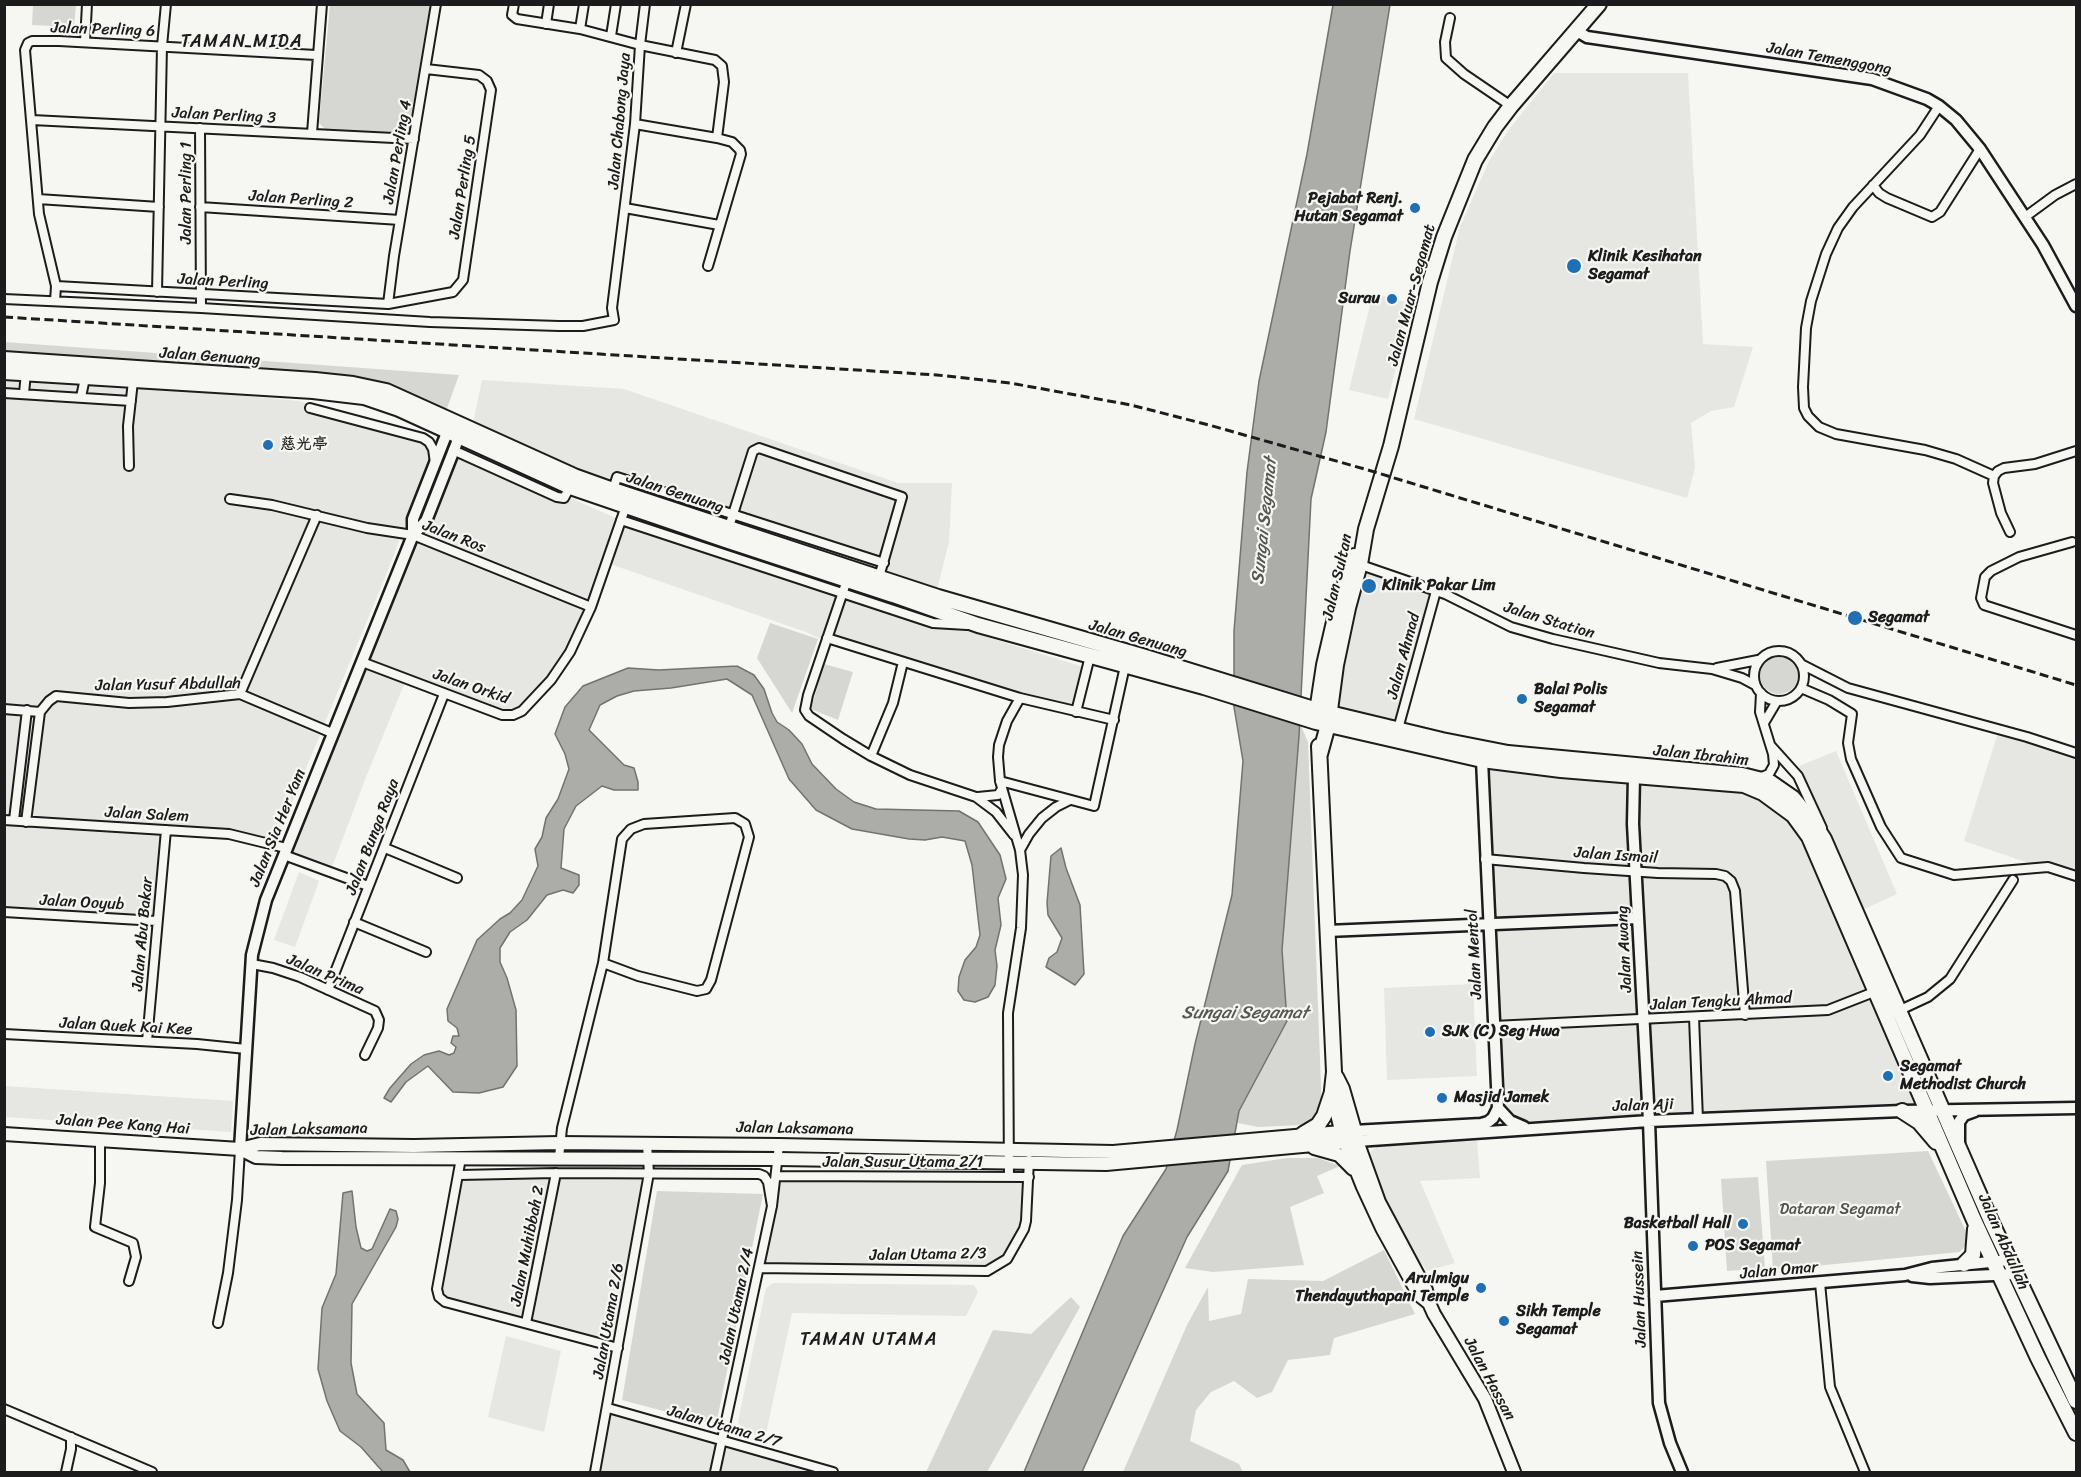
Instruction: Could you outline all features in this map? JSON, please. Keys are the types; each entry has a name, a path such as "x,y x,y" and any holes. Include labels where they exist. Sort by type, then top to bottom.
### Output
{"highway":[{"name":"Jalan Muar-Segamat","path":"1366,530 1391,446 1423,311 1444,237 1475,160 1511,106 1599,4"},
{"name":"Jalan Genuang","path":"4,359 352,384 386,390 455,433 613,490 1032,626 1142,656 1203,681 1317,715"},
{"name":"Jalan Genuang","path":"4,372 313,391 364,397 455,433 570,487 626,506 729,528 844,586 1125,666 1203,681"},
{"name":"Jalan Sultan","path":"1349,1136 1332,1090 1334,1072 1317,715 1337,609 1356,563 1366,530"},
{"path":"996,630 1005,627 1005,621 1001,616"},
{"path":"1032,626 1032,636 1038,642"},
{"name":"Jalan Ibrahim","path":"1317,715 1398,729 1508,753 1757,778 1776,786 1793,798 1824,839 1943,1110"},
{"name":"Jalan Ibrahim","path":"1317,715 1482,760 1561,770 1744,785 1784,806 1809,837 1874,992 1928,1111"},
{"name":"Jalan Sultan","path":"1334,1072 1342,1089 1349,1136"},
{"path":"1302,1140 1324,1116 1332,1090"},
{"name":"Jalan Abdullah","path":"1943,1110 2015,1274 2076,1401"},
{"path":"1902,1111 1919,1122 1948,1158"},
{"name":"Jalan Abdullah","path":"1928,1111 1999,1276 2076,1433"},
{"path":"1964,1264 1971,1258 1975,1249 1974,1220"}],"main road":[{"name":"Jalan Pee Kang Hai","path":"4,1134 240,1149"},
{"name":"Jalan Laksamana","path":"240,1149 256,1157 1029,1162 1133,1156 1349,1136"},
{"name":"Jalan Hassan","path":"1349,1136 1359,1177 1372,1208 1420,1297 1429,1303"},
{"name":"Jalan Hassan","path":"1349,1136 1379,1202 1426,1290 1429,1303 1485,1399 1514,1473"},
{"path":"1302,1140 1339,1155 1359,1177"},
{"name":"Jalan Laksamana","path":"240,1149 260,1144 414,1146 559,1143 1030,1149 1133,1156"}],"street":[{"path":"85,42 87,4"},
{"path":"157,292 162,45 166,4"},
{"path":"312,133 316,55 322,4"},
{"name":"Jalan Perling 4","path":"388,304 436,4"},
{"path":"514,4 512,15 517,19 580,29 640,45 645,4"},
{"path":"546,24 549,4"},
{"path":"580,29 584,4"},
{"path":"611,36 616,4"},
{"path":"676,53 686,4"},
{"path":"1450,18 1445,42 1446,58 1464,74 1511,106"},
{"name":"Jalan Temenggong","path":"1577,31 1587,37 1872,79 1904,89 1939,106 1956,120 1980,149 2043,246 2076,306"},
{"name":"Jalan Perling 6","path":"32,120 25,50 32,40 162,45 316,55"},
{"name":"Jalan Chabong Jaya","path":"201,308 430,322 559,326 583,326 614,320 612,309 634,124 640,45 715,60 722,66 724,82 717,138"},
{"name":"Jalan Perling 5","path":"388,304 453,292 463,280 491,90 487,81 479,75 426,69"},
{"path":"1939,106 1920,135 1853,207 1838,228 1826,254 1811,301 1806,328 1804,408 1808,416 1819,427 1836,434 1925,450 1956,459 1994,476"},
{"path":"32,120 39,214 56,286 55,301"},
{"name":"Jalan Perling 3","path":"32,120 414,140"},
{"path":"634,124 717,138 737,145 741,154 708,266"},
{"name":"Jalan Perling 1","path":"200,128 201,308"},
{"path":"1873,185 1887,198 1932,217 1940,212 1980,149"},
{"path":"2025,217 2055,195 2076,184"},
{"path":"38,199 159,207"},
{"name":"Jalan Perling 2","path":"200,207 400,220"},
{"path":"625,208 719,225"},
{"name":"Jalan Perling","path":"56,286 388,304"},
{"path":"4,299 201,308"},
{"path":"24,393 26,373"},
{"path":"81,397 85,378"},
{"path":"129,465 133,381"},
{"path":"4,393 131,401"},
{"path":"310,408 423,438 433,449 435,464"},
{"name":"Jalan Sia Her Yam","path":"413,535 413,519 435,464 455,433"},
{"name":"Jalan Sia Her Yam","path":"240,1149 252,964 258,926 285,851 413,535 426,521 455,433"},
{"path":"879,577 884,563 903,501 900,495 759,448 753,451 729,528 884,563"},
{"path":"1994,476 2004,468 2035,464 2076,451"},
{"path":"1994,476 1995,493 2010,532"},
{"name":"Jalan Ros","path":"230,499 272,505 367,528 413,535 591,607"},
{"name":"Jalan Orkid","path":"362,662 502,715 513,715 522,711 552,680 570,652 591,607 626,506"},
{"path":"240,694 317,515"},
{"path":"621,520 844,586 808,695 805,710 809,716 871,756 910,775 976,797 996,812 1015,837"},
{"path":"2072,542 2019,557 1991,571 1985,577 1981,598 1984,605 2076,635"},
{"name":"Jalan Station","path":"1356,563 1436,591 1511,627 1659,663 1712,669 1742,678 1755,685"},
{"name":"Jalan Ahmad","path":"1398,729 1436,591"},
{"path":"827,638 1020,698 1114,720"},
{"path":"1784,651 1797,658 1801,664 1804,680 1801,688 1788,699 1776,701 1768,699 1755,685 1753,676 1758,660 1769,652 1784,651"},
{"path":"1076,712 1090,656"},
{"name":"Jalan Station","path":"1712,669 1758,660"},
{"path":"871,756 893,703 903,662"},
{"path":"1801,664 1848,688 2027,737 2076,753"},
{"path":"1001,785 1094,806 1125,666"},
{"path":"1801,688 1829,700 1852,714 1848,743 1851,759 1881,827 1901,858 1954,875 2048,867 2076,876"},
{"path":"1757,778 1769,774 1774,760 1760,706 1761,693"},
{"name":"Jalan Yusuf Abdullah","path":"40,712 56,696 97,701 158,702 240,694 332,733"},
{"name":"Jalan Bunga Raya","path":"328,990 444,694"},
{"path":"1009,1177 1007,1162 1008,1013 1023,903 1020,850 1001,785 999,745 1020,698"},
{"path":"1764,723 1776,701"},
{"path":"4,709 40,712 26,822"},
{"path":"14,820 27,710"},
{"path":"1771,746 1802,782 1819,819 1824,839"},
{"name":"Jalan Mentol","path":"1482,760 1498,1107"},
{"name":"Jalan Awang","path":"1634,776 1633,824 1649,1121"},
{"path":"976,797 998,795 1001,785"},
{"path":"1020,850 1042,818 1070,800"},
{"path":"559,1158 559,1143 603,963 622,839 631,829 644,824 735,818 745,824 749,837 711,981 706,989 697,991 638,976 603,963"},
{"name":"Jalan Salem","path":"4,820 230,834 285,851 368,886"},
{"name":"Jalan Abu Bakar","path":"147,1041 166,830"},
{"path":"385,848 457,878"},
{"name":"Jalan Ismail","path":"1485,859 1658,873 1716,874 1728,878 1734,885 1735,891 1745,1015"},
{"path":"1898,1011 1928,997 1950,979 2013,880"},
{"name":"Jalan Ooyub","path":"4,912 157,921"},
{"path":"1328,931 1638,918"},
{"path":"354,922 426,952"},
{"name":"Jalan Prima","path":"252,964 300,977 375,1011 378,1028 365,1055"},
{"name":"Jalan Tengku Ahmad","path":"1493,1026 1833,1010 1874,992"},
{"path":"1694,1017 1698,1120"},
{"name":"Jalan Quek Kai Kee","path":"4,1034 147,1041 246,1049"},
{"path":"1349,1136 1481,1124 1493,1118 1498,1107 1510,1121 1530,1129"},
{"name":"Jalan Aji","path":"1349,1136 1902,1111 2076,1108"},
{"path":"1961,1152 1959,1122 1964,1115 1981,1109"},
{"name":"Jalan Hussein","path":"1649,1121 1659,1403 1670,1443 1682,1473"},
{"path":"100,1140 100,1183 95,1227 133,1243 136,1257 129,1281"},
{"name":"Jalan Utama 2/6","path":"595,1473 649,1173 647,1145"},
{"name":"Jalan Utama 2/4","path":"715,1473 772,1206 779,1145"},
{"path":"218,1323 228,1273 237,1200 240,1149"},
{"name":"Jalan Utama 2/3","path":"759,1268 987,1271 1007,1259 1024,1229 1030,1149"},
{"path":"461,1158 437,1289 439,1297 445,1302 618,1348"},
{"name":"Jalan Muhibbah 2","path":"526,1323 556,1173"},
{"path":"459,1175 759,1174 764,1176 768,1182 772,1206"},
{"name":"Jalan Susur Utama 2/1","path":"777,1176 1029,1177"},
{"name":"Jalan Omar","path":"1655,1296 1905,1275 1932,1268 2009,1260"},
{"name":"Jalan Omar","path":"1905,1275 1930,1278 2015,1274"},
{"path":"1820,1283 1830,1386 1865,1473"},
{"name":"Jalan Utama 2/7","path":"608,1408 833,1473"},
{"path":"4,1409 152,1473"},
{"path":"66,1473 71,1437"}],"shaded area":[{"name":"Klinik Kesihatan Segamat","path":"1554,73 1688,73 1703,344 1753,347 1734,407 1711,411 1691,423 1695,468 1687,498 1414,419 1460,227 1488,163 1507,132"},
{"path":"1373,293 1412,304 1388,399 1349,390"},
{"path":"4,378 170,389 299,401 438,440 386,575 276,841 229,829 5,817"},
{"path":"482,380 624,389 898,483 952,483 949,542 937,590 605,480 532,452 473,423"},
{"path":"459,449 618,519 586,610 568,651 548,679 521,708 512,712 502,712 408,675 329,875 289,860 369,658"},
{"path":"625,518 935,621 1090,669 1078,715 1012,699 829,643 806,632 610,564"},
{"path":"1364,569 1438,595 1403,725 1335,709 1341,664"},
{"path":"2000,726 2076,749 2076,879 1964,841"},
{"path":"1836,751 1897,894 1862,910 1799,766"},
{"path":"1487,765 1741,790 1756,795 1789,819 1805,841 1919,1104 1529,1123 1513,1117 1503,1105"},
{"path":"4,823 169,834 160,918 5,908"},
{"path":"299,872 319,881 295,947 274,940"},
{"name":"SJK (C) Seg Hwa","path":"1473,984 1477,1076 1387,1080 1384,988"},
{"path":"4,1086 233,1101 231,1132 5,1117"},
{"path":"1477,1141 1480,1178 1420,1181 1455,1263 1427,1271 1409,1247 1388,1204 1369,1160 1371,1151 1377,1147"},
{"path":"774,1173 1032,1174 1030,1221 1010,1261 989,1274 755,1272"},
{"path":"652,1177 621,1353 442,1305 434,1298 432,1288 455,1178"},
{"path":"773,1283 974,1285 978,1292 966,1316 792,1313 765,1438 744,1432 738,1422 766,1288"},
{"path":"506,1336 561,1351 544,1432 488,1417"},
{"path":"603,1410 823,1472 591,1472"}],"green space":[{"path":"33,5 76,5 74,27 32,25"},
{"path":"330,5 430,5 408,134 326,130 319,123"},
{"path":"4,342 459,375 446,411 373,379 5,351"},
{"path":"770,623 818,639 792,713 757,658"},
{"path":"1779,656 1792,662 1798,675 1792,688 1779,694 1766,688 1760,675 1766,662"},
{"path":"824,664 853,672 838,720 811,709"},
{"path":"1299,721 1308,742 1322,1113 1302,1125 1258,1127 1238,1123 1239,1111 1287,1021 1282,950"},
{"name":"Dataran Segamat","path":"1928,1151 1970,1240 1960,1252 1773,1270 1766,1161"},
{"path":"1287,1158 1318,1158 1340,1166 1317,1176 1324,1193 1290,1207 1304,1265 1213,1272 1185,1268 1242,1165"},
{"name":"Basketball Hall","path":"1758,1177 1765,1268 1727,1271 1721,1179"},
{"path":"657,1191 763,1194 716,1425 622,1400"},
{"path":"1384,1250 1415,1314 1334,1338 1330,1355 1288,1360 1272,1392 1257,1398 1234,1381 1211,1392 1196,1410 1190,1441 1239,1464 1243,1472 1123,1472 1187,1325 1208,1287 1209,1321 1241,1314 1248,1279 1323,1281"},
{"path":"1071,1297 1080,1307 987,1472 926,1472 993,1330 1031,1334"}],"water":[{"name":"Sungai Segamat","path":"1333,5 1390,5 1350,251 1326,432 1311,499 1299,736 1282,950 1287,1021 1239,1111 1228,1171 1187,1237 1082,1472 1024,1472 1123,1236 1166,1169 1232,895 1243,761 1234,707 1234,631 1247,472 1259,381 1307,154"},
{"path":"737,666 754,675 764,689 777,722 789,730 802,744 812,764 836,789 854,802 876,809 959,811 978,822 1000,855 1006,879 998,898 1001,925 995,950 997,966 995,985 988,997 975,1002 964,1000 958,991 959,977 965,960 976,947 980,935 972,865 965,841 942,837 925,840 909,839 852,829 816,810 789,779 752,695 727,679 634,691 617,696 600,705 589,730 624,765 634,768 638,790 614,790 602,786 576,806 564,829 561,868 579,875 579,885 573,893 563,890 547,895 527,920 510,932 500,948 500,962 516,1010 517,1066 503,1087 479,1093 453,1092 428,1066 406,1082 391,1102 384,1098 411,1064 424,1055 439,1051 449,1055 454,1053 456,1047 451,1043 453,1036 459,1036 457,1028 448,1021 447,1009 477,940 522,900 538,866 535,849 542,837 546,818 558,799 569,769 565,754 555,734 565,707 583,686 628,668 659,670"},
{"path":"1061,848 1080,905 1084,974 1075,985 1046,967 1049,958 1057,952 1062,938 1048,915 1047,903 1051,856"},
{"path":"352,1191 361,1248 367,1251 372,1249 390,1209 396,1211 398,1219 396,1227 352,1304 351,1363 357,1394 384,1423 386,1450 403,1460 410,1472 383,1472 361,1447 340,1431 327,1401 318,1369 322,1308 336,1274 343,1193"}],"railway":[{"path":"4,317 937,375 1010,383 1131,405 1368,470 2076,685"}],"place":[{"name":"Pejabat Renj. Hutan Segamat","path":"1415,208"},
{"name":"Klinik Kesihatan Segamat","path":"1574,266"},
{"name":"Surau","path":"1392,299"},
{"name":"慈光亭","path":"268,445"},
{"name":"Klinik Pakar Lim","path":"1369,586"},
{"name":"Segamat","path":"1855,618"},
{"name":"Balai Polis Segamat","path":"1522,699"},
{"name":"SJK (C) Seg Hwa","path":"1430,1032"},
{"name":"Segamat Methodist Church","path":"1888,1076"},
{"name":"Masjid Jamek","path":"1442,1098"},
{"name":"Basketball Hall","path":"1743,1224"},
{"name":"POS Segamat","path":"1693,1246"},
{"name":"Arulmigu Thendayuthapani Temple","path":"1481,1288"},
{"name":"Sikh Temple Segamat","path":"1504,1321"}],"district":[{"name":"TAMAN MIDA","path":"242,42"},
{"name":"TAMAN UTAMA","path":"869,1340"}]}
